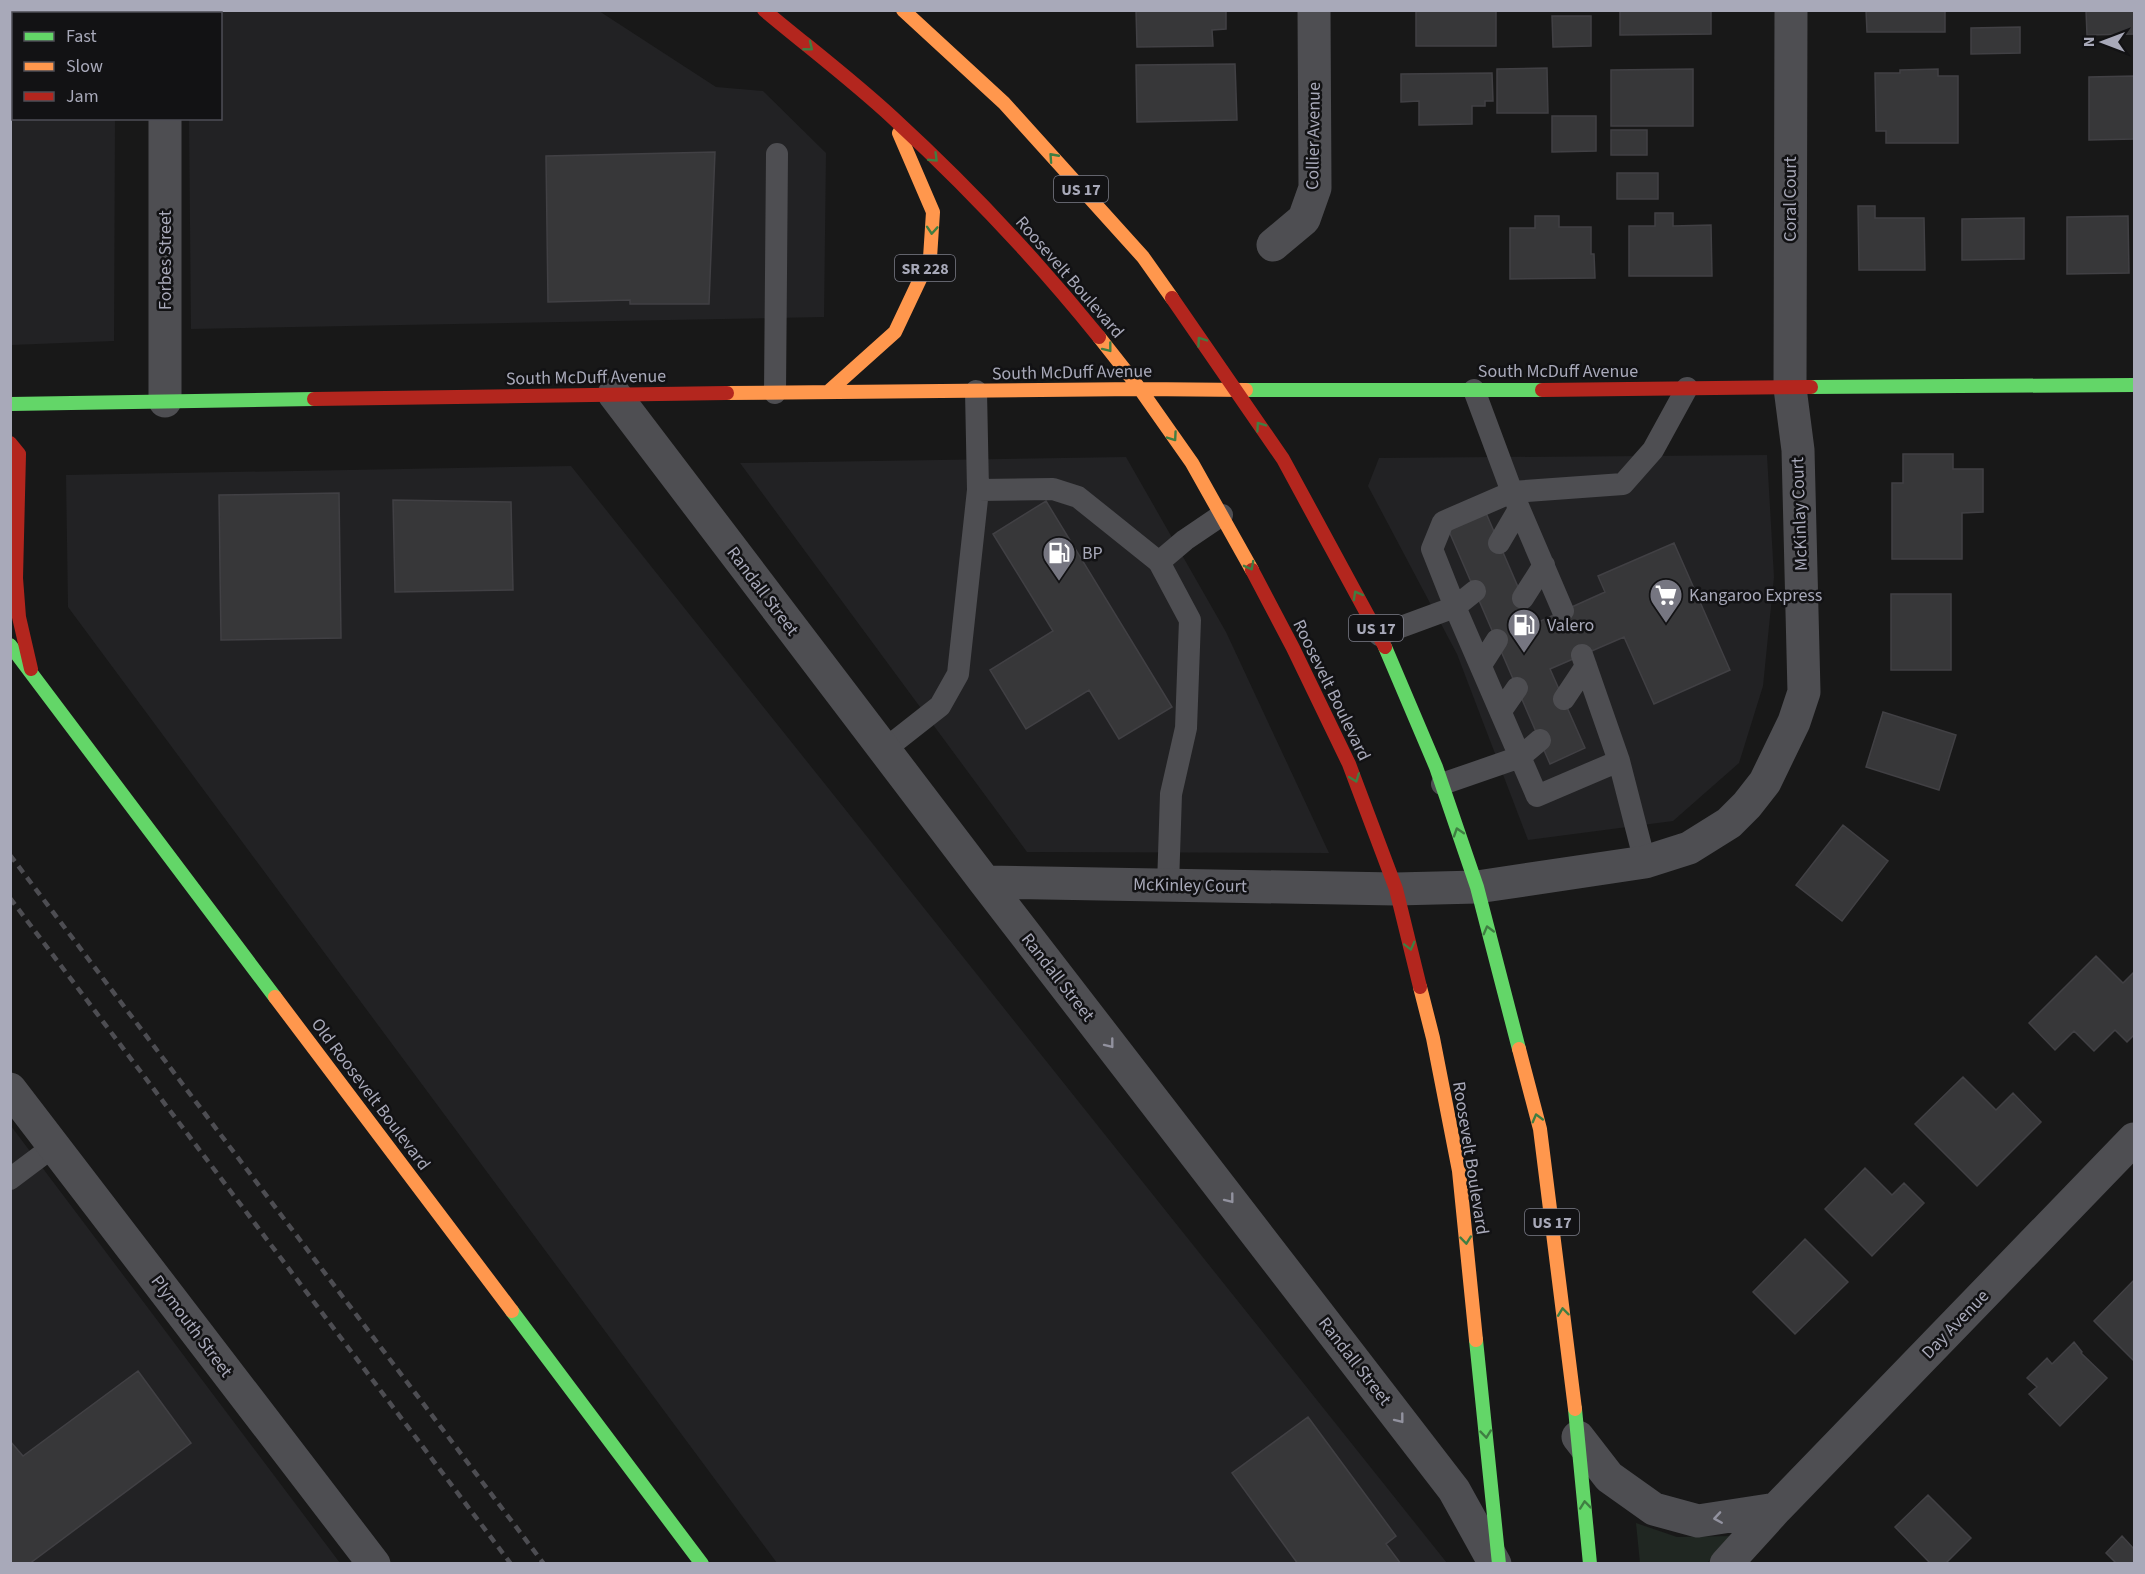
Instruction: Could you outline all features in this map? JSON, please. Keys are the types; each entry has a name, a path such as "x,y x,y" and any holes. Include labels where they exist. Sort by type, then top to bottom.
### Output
{"main road":[{"name":"Roosevelt Boulevard","path":"764,10 892,117 987,209 1054,280 1140,389 1192,463 1222,515 1293,648 1349,764 1396,889 1433,1038 1459,1171 1497,1563"},
{"name":"US 17","path":"903,10 1004,102 1143,257 1283,459 1379,635 1399,677 1442,784 1477,887 1540,1129 1578,1437 1590,1563"},
{"name":"SR 228","path":"828,392 895,332 930,258 933,212 892,117"},
{"name":"South McDuff Avenue","path":"10,404 614,394 1140,389 1474,390 2134,386"},
{"path":"10,443 19,454 16,578 19,617 32,673"},
{"name":"Old Roosevelt Boulevard","path":"10,645 702,1563"}],"street":[{"name":"Collier Avenue","path":"1273,245 1304,219 1315,188 1314,10"},
{"name":"Coral Court","path":"1790,388 1791,10"},
{"name":"Forbes Street","path":"165,120 165,401"},
{"name":"McKinlay Court","path":"1477,887 1645,862 1689,848 1729,823 1765,782 1794,722 1804,692 1798,450 1790,388"},
{"name":"Randall Street","path":"614,394 985,882 1454,1490 1497,1563"},
{"name":"McKinley Court","path":"985,882 1396,889 1477,887"},
{"name":"Plymouth Street","path":"10,1089 371,1562"},
{"name":"Day Avenue","path":"1725,1563 2134,1139"},
{"path":"1578,1437 1609,1477 1654,1509 1698,1521 1776,1509"}],"lane":[{"path":"775,393 777,154"},
{"path":"1619,761 1537,796 1432,549 1443,522 1516,501 1623,484 1653,450 1687,388"},
{"path":"1474,390 1516,501 1544,565 1559,610"},
{"path":"884,750 940,706 958,674 978,490 976,391"},
{"path":"978,490 1053,489 1078,497 1159,562 1191,620 1186,728 1171,794 1168,885"},
{"path":"1499,543 1516,501"},
{"path":"1159,562 1185,540 1222,515"},
{"path":"1523,598 1544,565"},
{"path":"1379,635 1455,607 1475,591"},
{"path":"1481,665 1497,640"},
{"path":"1564,699 1584,661 1619,761 1645,862"},
{"path":"1501,711 1517,688"},
{"path":"1442,784 1520,757 1540,740"},
{"path":"10,1179 54,1146"}],"shaded area":[{"path":"10,11 115,11 12,12 12,120 115,120 114,341 11,345"},
{"path":"599,11 716,87 763,91 826,153 824,317 191,329 189,120 222,120 222,12 188,12"},
{"path":"1767,455 1774,577 1763,686 1739,763 1673,821 1528,840 1457,654 1368,486 1379,458"},
{"path":"1126,457 1226,632 1329,853 1027,852 740,463"},
{"path":"571,466 1447,1563 777,1563 68,607 66,475"},
{"path":"11,1126 340,1563 11,1563"},
{"path":"1636,1523 1677,1537 1735,1536 1707,1563 1640,1563"}],"building":[{"path":"1136,10 1226,10 1226,29 1212,30 1213,46 1137,47"},
{"path":"1416,10 1496,10 1496,46 1416,46"},
{"path":"1620,10 1711,10 1711,34 1620,35"},
{"path":"1866,10 1945,10 1945,32 1867,32"},
{"path":"2086,10 2134,10 2134,34 2087,35"},
{"path":"1552,16 1591,16 1591,46 1553,47"},
{"path":"2020,27 2020,53 1971,54 1971,28"},
{"path":"1235,64 1237,120 1137,122 1136,65"},
{"path":"1547,68 1548,113 1497,113 1497,69"},
{"path":"1693,69 1693,126 1611,126 1611,70"},
{"path":"1938,69 1938,76 1958,76 1958,143 1886,143 1886,131 1876,131 1875,73"},
{"path":"1492,73 1493,101 1485,101 1485,106 1472,106 1472,124 1419,125 1419,101 1401,102 1401,74"},
{"path":"2134,76 2134,139 2089,140 2089,77"},
{"path":"1552,116 1596,116 1596,151 1552,152"},
{"path":"1611,130 1647,130 1647,155 1611,155"},
{"path":"715,152 709,304 630,304 630,300 548,302 546,156"},
{"path":"1617,173 1658,173 1658,199 1617,199"},
{"path":"1858,206 1875,206 1875,218 1924,218 1925,270 1859,270"},
{"path":"1655,213 1673,213 1673,226 1711,225 1712,276 1629,276 1629,226 1655,226"},
{"path":"1535,216 1559,216 1559,227 1591,227 1591,254 1594,254 1595,278 1510,279 1510,228 1535,228"},
{"path":"2128,216 2129,273 2067,274 2067,217"},
{"path":"2024,218 2024,259 1962,260 1962,219"},
{"path":"1903,454 1953,454 1953,469 1983,469 1983,512 1962,513 1962,559 1892,559 1892,483 1903,483"},
{"path":"339,493 341,638 221,640 219,495"},
{"path":"393,500 511,502 513,590 395,592"},
{"name":"BP","path":"1046,501 1172,707 1119,739 1089,690 1026,729 990,670 1053,631 993,534"},
{"path":"1486,513 1534,624 1605,592 1598,576 1674,543 1730,670 1654,704 1624,637 1550,669 1585,748 1550,764 1448,529"},
{"path":"1891,594 1951,594 1951,670 1891,670"},
{"path":"1883,712 1956,735 1939,790 1866,767"},
{"path":"1843,825 1888,861 1842,921 1796,885"},
{"path":"2096,956 2123,983 2134,972 2134,1035 2127,1042 2115,1030 2094,1051 2074,1031 2055,1050 2029,1023"},
{"path":"1963,1077 1996,1110 2013,1093 2041,1122 1977,1186 1915,1124"},
{"path":"1865,1168 1892,1195 1904,1183 1924,1203 1872,1256 1825,1209"},
{"path":"1805,1239 1848,1282 1795,1334 1753,1292"},
{"path":"2134,1280 2134,1361 2094,1321"},
{"path":"2074,1342 2081,1353 2107,1378 2060,1426 2029,1394 2037,1387 2027,1378 2047,1358 2052,1364"},
{"path":"138,1371 191,1443 29,1564 10,1564 10,1441 23,1456"},
{"path":"1308,1417 1396,1536 1386,1544 1401,1564 1298,1564 1232,1473"},
{"path":"1928,1495 1971,1538 1945,1564 1931,1564 1895,1527"},
{"path":"2122,1536 2134,1549 2134,1564 2117,1564 2106,1553"}],"railway":[{"path":"10,855 544,1564"},
{"path":"10,898 511,1564"}],"traffic: fast":[{"path":"1811,387 2134,385"},
{"path":"1246,390 1542,390"},
{"path":"10,404 314,399"},
{"path":"10,645 275,997"},
{"path":"1385,647 1436,767 1477,887 1519,1049"},
{"path":"512,1311 702,1564"},
{"path":"1476,1340 1499,1564"},
{"path":"1575,1409 1590,1564"}],"traffic: slow":[{"path":"903,10 1004,103 1143,257 1172,298"},
{"path":"828,392 895,332 930,258 933,212 899,133"},
{"path":"1099,337 1140,389 1192,463 1252,570"},
{"path":"727,393 1246,390"},
{"path":"1420,987 1433,1038 1459,1171 1476,1340"},
{"path":"275,997 512,1311"},
{"path":"1519,1049 1540,1129 1575,1409"}],"traffic: jam":[{"path":"764,10 846,77 948,170 1026,251 1099,337"},
{"path":"1172,298 1283,459 1385,647"},
{"path":"1542,390 1811,387"},
{"path":"314,399 727,393"},
{"path":"10,443 19,454 16,578 19,617 31,669"},
{"path":"1252,570 1349,764 1396,889 1420,987"}],"place":[{"name":"BP","path":"1059,582"},
{"name":"Kangaroo Express","path":"1666,624"},
{"name":"Valero","path":"1524,654"}]}
